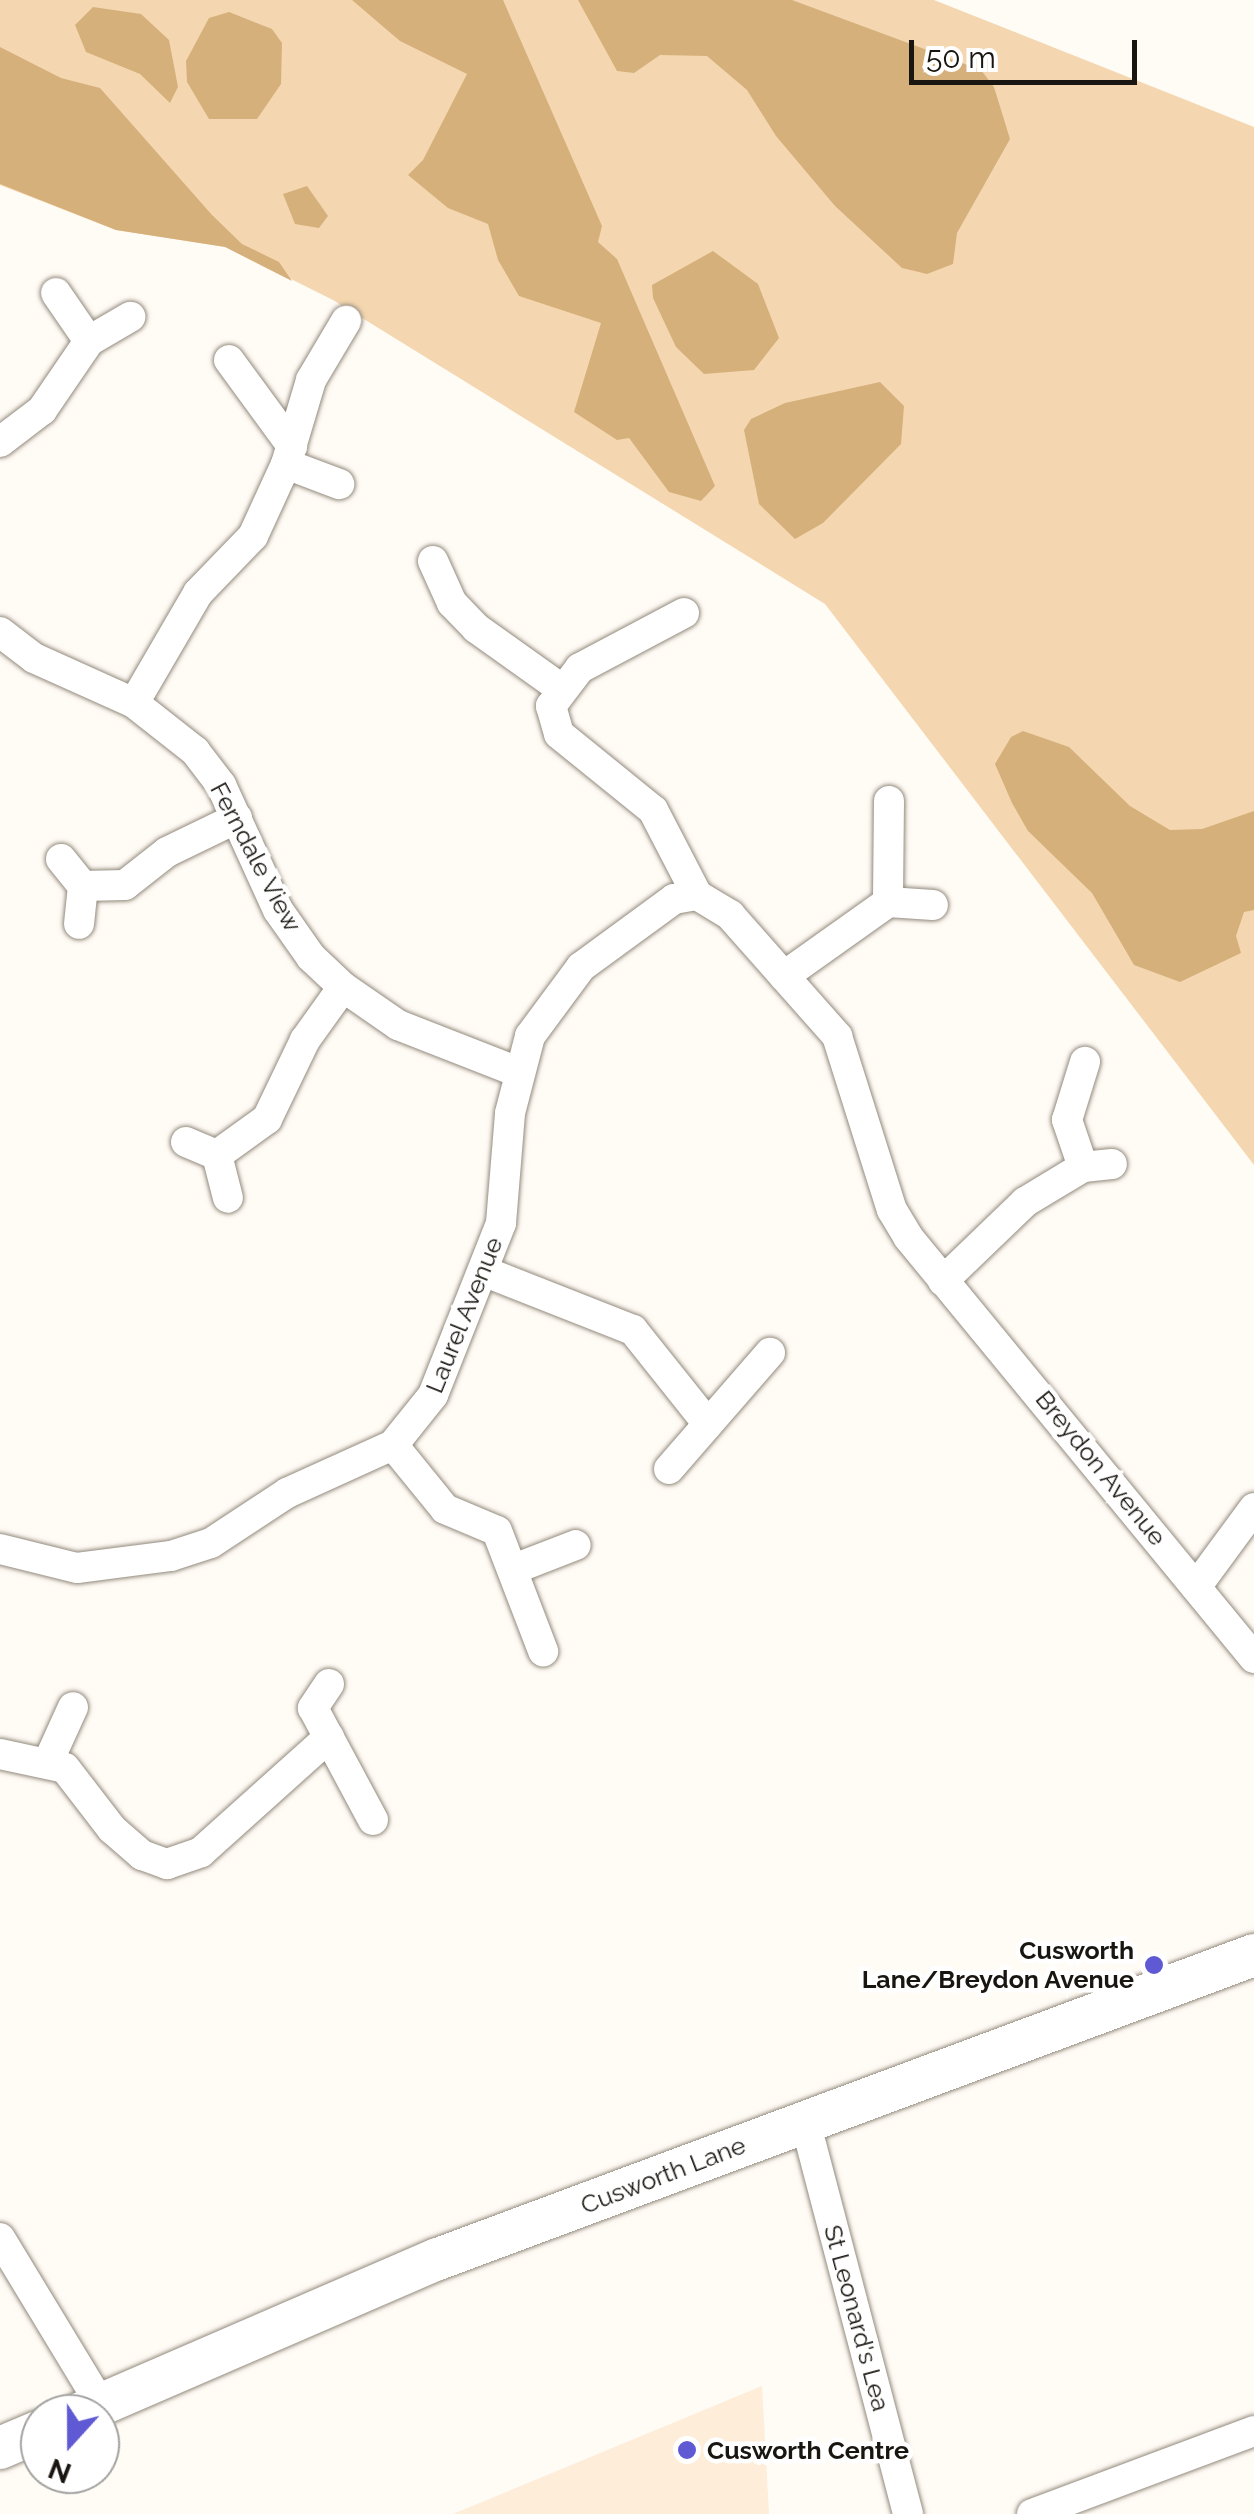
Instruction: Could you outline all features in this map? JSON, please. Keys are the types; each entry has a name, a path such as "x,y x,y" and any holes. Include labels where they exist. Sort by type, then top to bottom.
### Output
{"street":[{"path":"56,293 89,340"},
{"path":"0,442 42,410 89,340 130,317"},
{"path":"134,704 198,593 253,536 289,455 311,380 346,320"},
{"path":"228,360 289,455 339,484"},
{"path":"433,562 452,603 476,628 560,688"},
{"path":"684,612 601,654 560,688 550,716 558,734 653,810 697,895"},
{"name":"Ferndale View","path":"0,632 34,658 134,704 195,751 237,818 278,910 343,988 398,1025 518,1072"},
{"path":"888,800 888,902"},
{"path":"84,886 126,885 167,852 237,818"},
{"path":"62,859 84,886 79,924"},
{"name":"Breydon Avenue","path":"697,895 730,916 837,1036 892,1210 943,1282 1016,1362 1254,1658"},
{"name":"Laurel Avenue","path":"0,1549 77,1568 172,1556 211,1543 287,1494 394,1444 433,1395 501,1223 518,1072 538,1023 581,967 674,900 697,895"},
{"path":"784,976 888,902 933,905"},
{"path":"217,1155 273,1110 304,1040 343,988"},
{"path":"943,1282 1024,1202 1098,1165 1066,1120 1085,1062"},
{"path":"186,1142 217,1155"},
{"path":"217,1155 228,1198"},
{"path":"483,1271 633,1330 708,1424"},
{"path":"669,1469 770,1352"},
{"path":"394,1444 444,1509 497,1531 543,1651"},
{"path":"1196,1588 1254,1508"},
{"path":"514,1569 576,1545"},
{"path":"329,1684 313,1708 374,1820"},
{"path":"50,1760 72,1707"},
{"path":"0,1754 50,1760 65,1768 128,1843 168,1864 200,1852 329,1737"},
{"name":"Cusworth Lane","path":"120,2396 438,2259 1254,1955"},
{"name":"St Leonard's Lea","path":"805,2122 908,2514"},
{"path":"0,2238 82,2394"},
{"path":"1032,2514 1254,2431"}],"shaded area":[{"path":"0,0 934,0 1254,127 1254,1165 825,604 333,300 227,247 116,230 0,185"},
{"path":"352,0 503,0 602,226 598,242 617,259 715,486 701,501 669,492 629,438 617,440 574,412 601,323 519,296 498,260 488,224 448,208 408,175 423,160 467,74 400,41"},
{"path":"578,0 792,0 981,70 994,87 1010,139 957,233 953,264 927,274 902,268 835,206 776,136 747,90 707,56 660,55 634,73 617,71"},
{"path":"93,7 141,14 169,40 178,87 170,103 140,74 86,52 75,25"},
{"path":"229,12 272,29 282,43 281,84 257,119 209,119 187,82 186,61 209,18"},
{"path":"0,47 61,78 100,88 212,215 242,244 279,262 292,281 225,247 116,230 0,184"},
{"path":"307,186 328,216 319,228 295,224 283,194"},
{"path":"713,251 758,284 779,338 754,370 704,374 676,347 653,298 652,285"},
{"path":"880,382 904,406 901,444 823,523 795,539 759,504 744,430 751,419 785,403"},
{"path":"1023,731 1069,747 1130,806 1170,830 1202,829 1254,811 1254,910 1244,912 1236,936 1241,953 1180,982 1134,965 1092,893 1028,831 1012,803 995,764 1011,737"},
{"name":"Cusworth Centre","path":"762,2386 769,2514 453,2514"}],"place":[{"name":"Cusworth Lane/Breydon Avenue","path":"1154,1965"},
{"name":"Cusworth Centre","path":"687,2450"}]}
